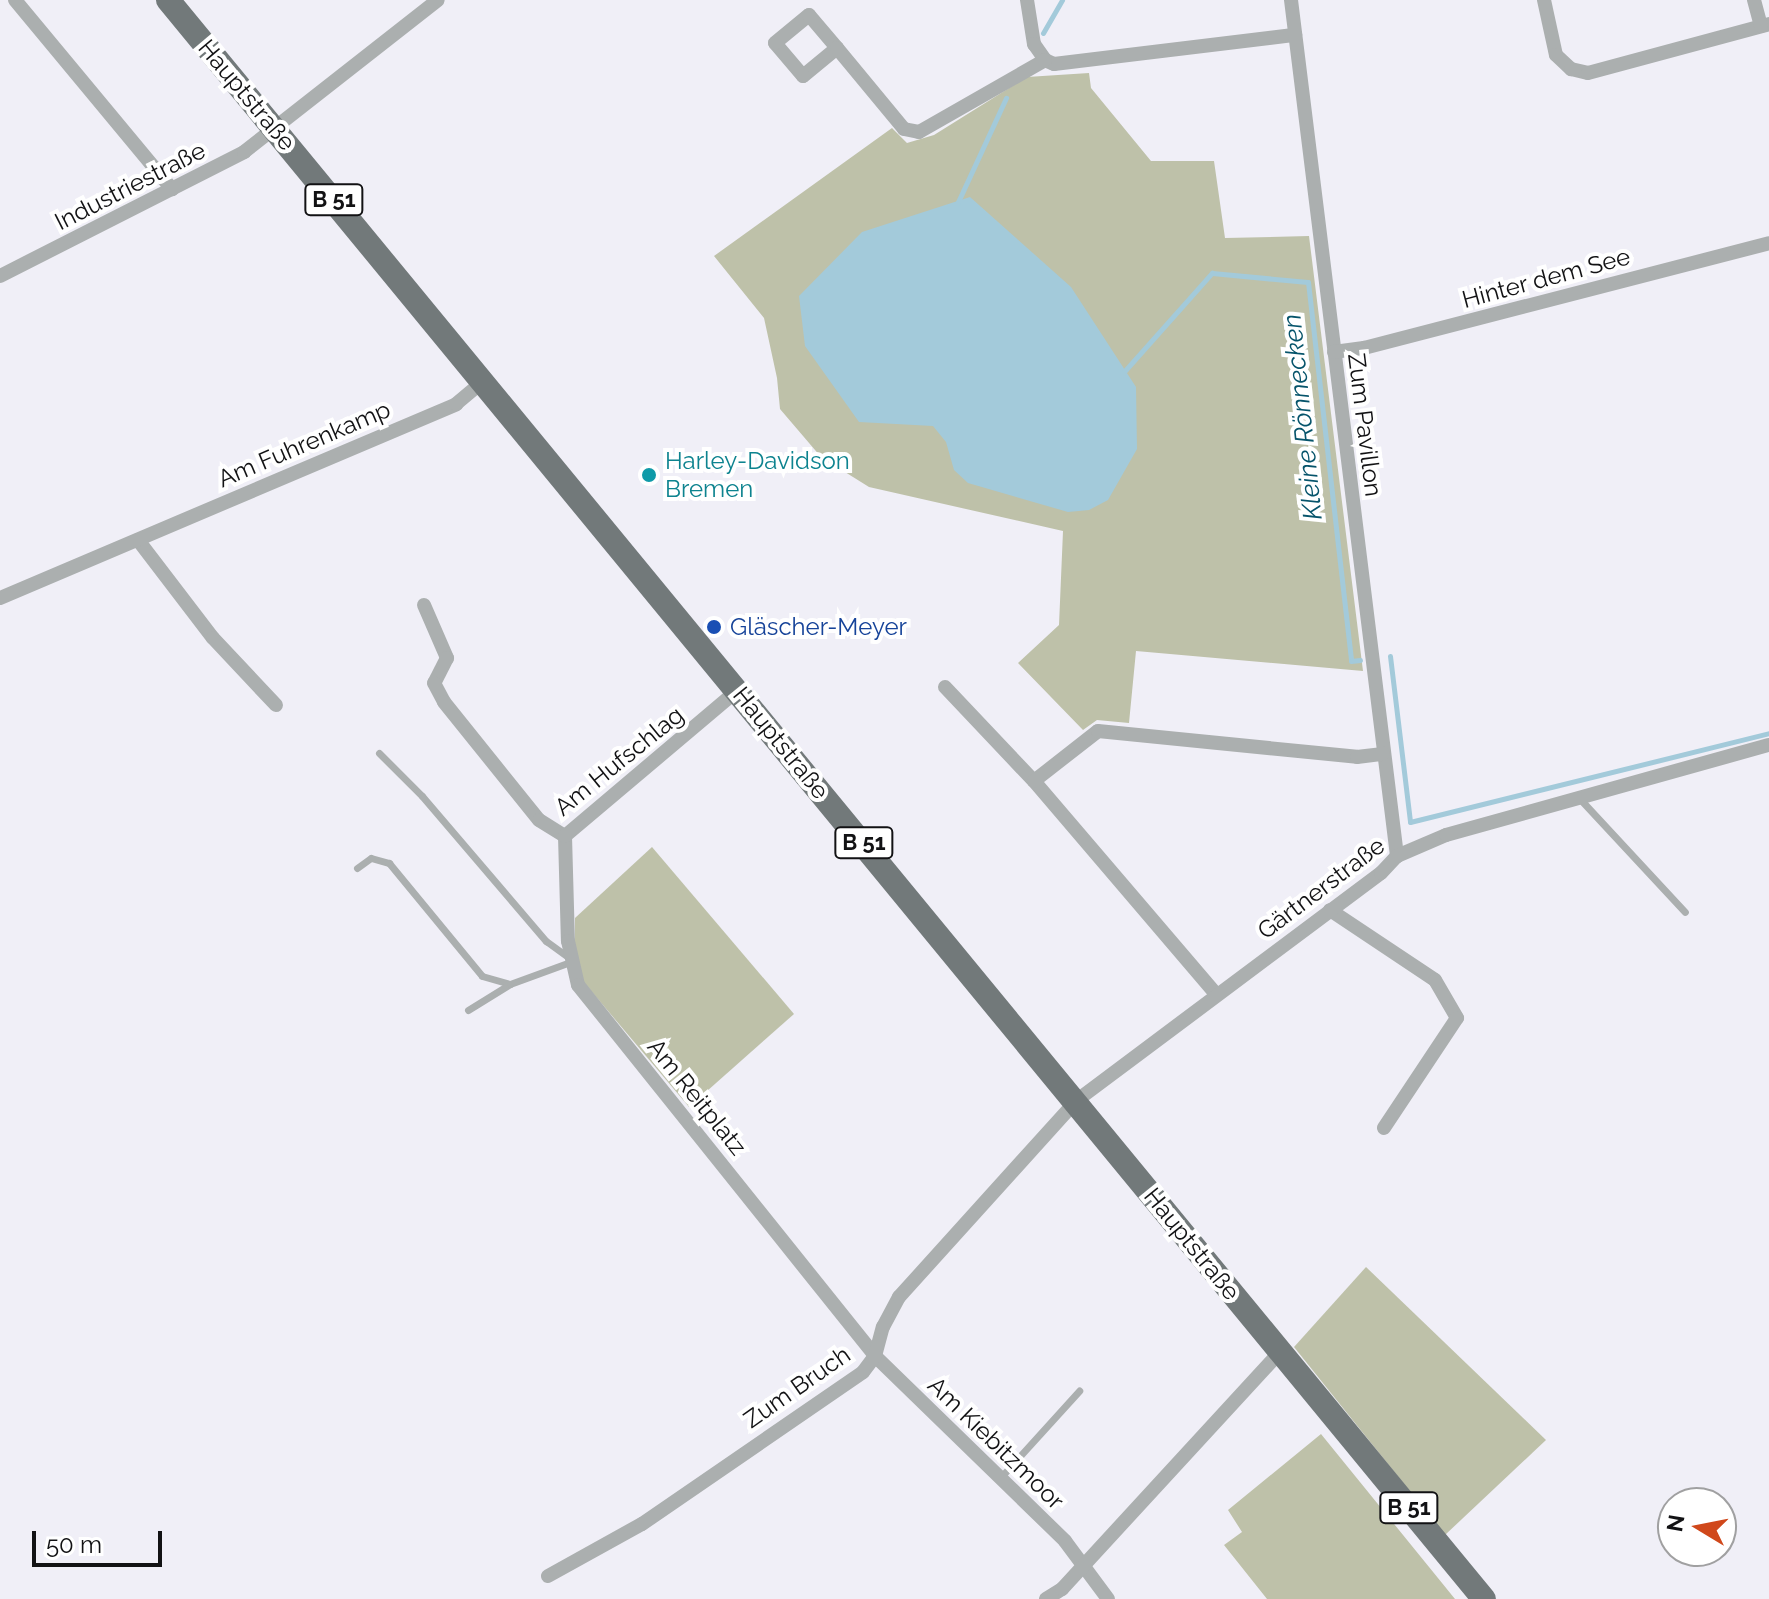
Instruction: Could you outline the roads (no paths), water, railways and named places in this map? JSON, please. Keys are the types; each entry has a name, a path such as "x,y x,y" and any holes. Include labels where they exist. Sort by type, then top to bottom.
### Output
{"main road":[{"name":"Hauptstraße","path":"168,0 1484,1599"}],"street":[{"path":"15,0 172,189"},
{"path":"1027,0 1034,44 1045,60 1054,64 1295,35"},
{"name":"Zum Pavillon","path":"1291,0 1397,856"},
{"path":"1544,0 1556,55 1571,69 1588,73 1765,25 1754,0"},
{"name":"Industriestraße","path":"0,276 244,152 277,129 431,2"},
{"path":"837,48 904,129 919,132 1045,60"},
{"name":"Hinter dem See","path":"1334,352 1364,348 1769,243"},
{"name":"Am Fuhrenkamp","path":"0,598 456,404 483,381"},
{"path":"138,540 213,638 276,705"},
{"name":"Am Hufschlag","path":"424,605 447,658 434,683 444,702 539,820 565,836 738,690"},
{"path":"945,687 1034,781 1216,994"},
{"path":"1034,781 1098,731 1357,757 1383,754"},
{"name":"Gärtnerstraße","path":"1076,1101 1381,873 1397,856 1446,835 1769,745"},
{"name":"Am Reitplatz","path":"565,836 568,941 578,985 833,1299 875,1356"},
{"path":"1330,910 1435,980 1457,1018 1384,1128"},
{"name":"Zum Bruch","path":"548,1576 642,1524 863,1372 875,1356 883,1327 899,1297 1076,1101"},
{"path":"1046,1599 1062,1589 1280,1352"},
{"name":"Am Kiebitzmoor","path":"875,1356 1085,1563 1108,1599"}],"lane":[{"path":"379,753 422,796 546,941 573,961"},
{"path":"1578,797 1685,912"},
{"path":"357,868 371,858 389,863 482,976 510,984"},
{"path":"468,1010 510,984 573,961"},
{"path":"1000,1478 1079,1391"}],"water":[{"path":"970,197 1071,287 1136,387 1137,449 1108,500 1089,510 1068,512 968,483 954,470 946,442 933,426 859,422 805,346 799,296 862,232"}],"waterway":[{"name":"Kleine Rönnecken","path":"1043,33 1062,0"},
{"name":"Kleine Rönnecken","path":"957,204 1006,98"},
{"name":"Kleine Rönnecken","path":"1121,375 1212,273 1308,282 1351,661 1360,660"},
{"name":"Kleine Rönnecken","path":"1390,656 1410,822 1769,733"}],"place":[{"name":"Harley-Davidson Bremen","path":"649,475"},
{"name":"Gläscher-Meyer","path":"714,627"}]}
